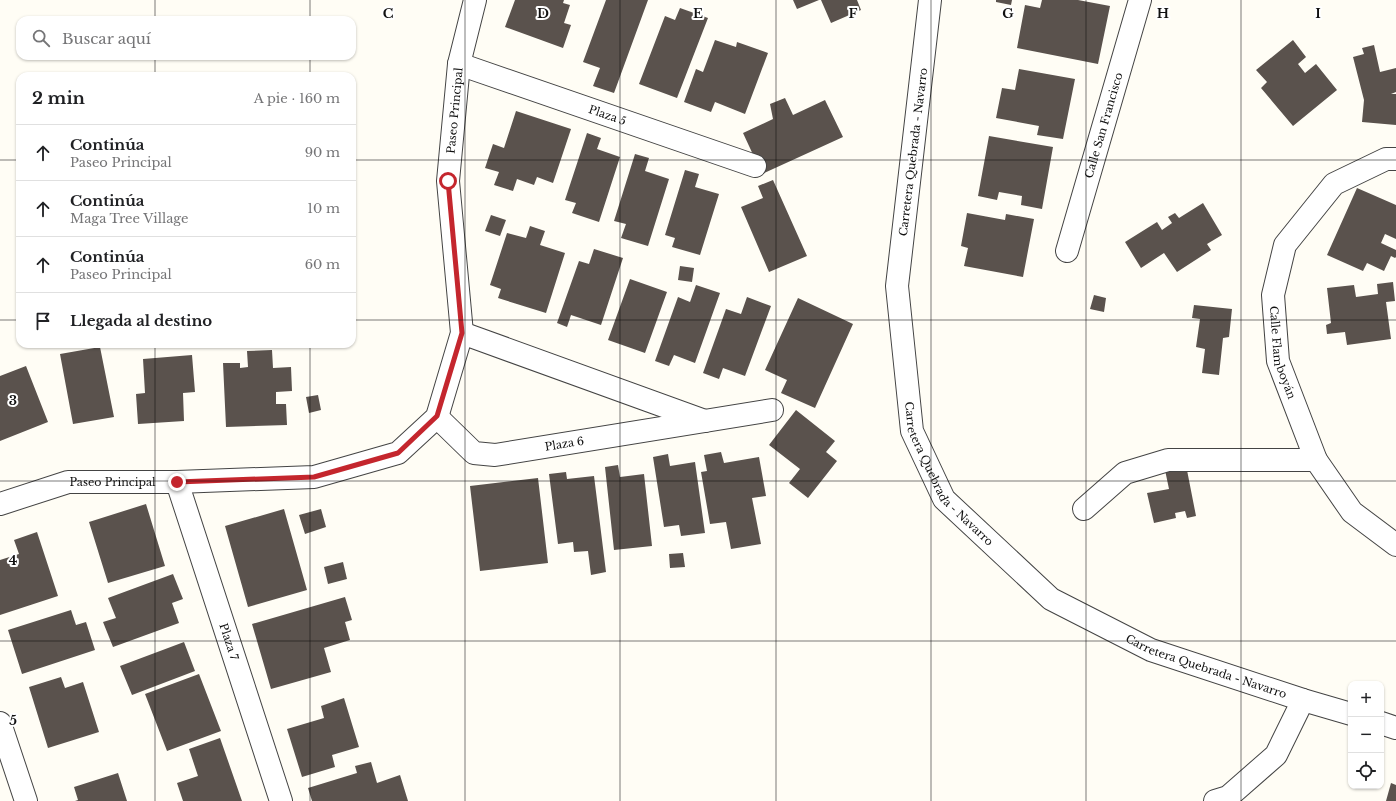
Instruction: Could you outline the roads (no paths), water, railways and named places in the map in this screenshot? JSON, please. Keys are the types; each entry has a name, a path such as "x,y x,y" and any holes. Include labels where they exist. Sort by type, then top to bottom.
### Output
{"street":[{"name":"Paseo Principal","path":"0,504 68,482 177,482 314,477 398,453 437,416 462,333 448,181 459,64 475,0"},
{"name":"Carretera Quebrada - Navarro","path":"930,0 897,286 912,431 944,499 1051,599 1151,650 1303,700 1348,713"},
{"name":"Calle San Francisco","path":"1067,252 1140,0"},
{"name":"Plaza 5","path":"459,64 755,166"},
{"name":"Calle Flamboyán","path":"1396,159 1386,159 1334,184 1285,245 1274,296 1278,361 1316,460 1352,512 1396,545"},
{"name":"Plaza 6","path":"462,333 706,421"},
{"name":"Plaza 6","path":"437,416 474,453 495,455 772,410"},
{"path":"1084,509 1125,472 1168,460 1316,460"},
{"name":"Plaza 7","path":"177,482 281,801"},
{"path":"1215,801 1228,797 1276,755 1303,700"},
{"path":"0,723 26,801"},
{"path":"1384,725 1396,728"}]}
